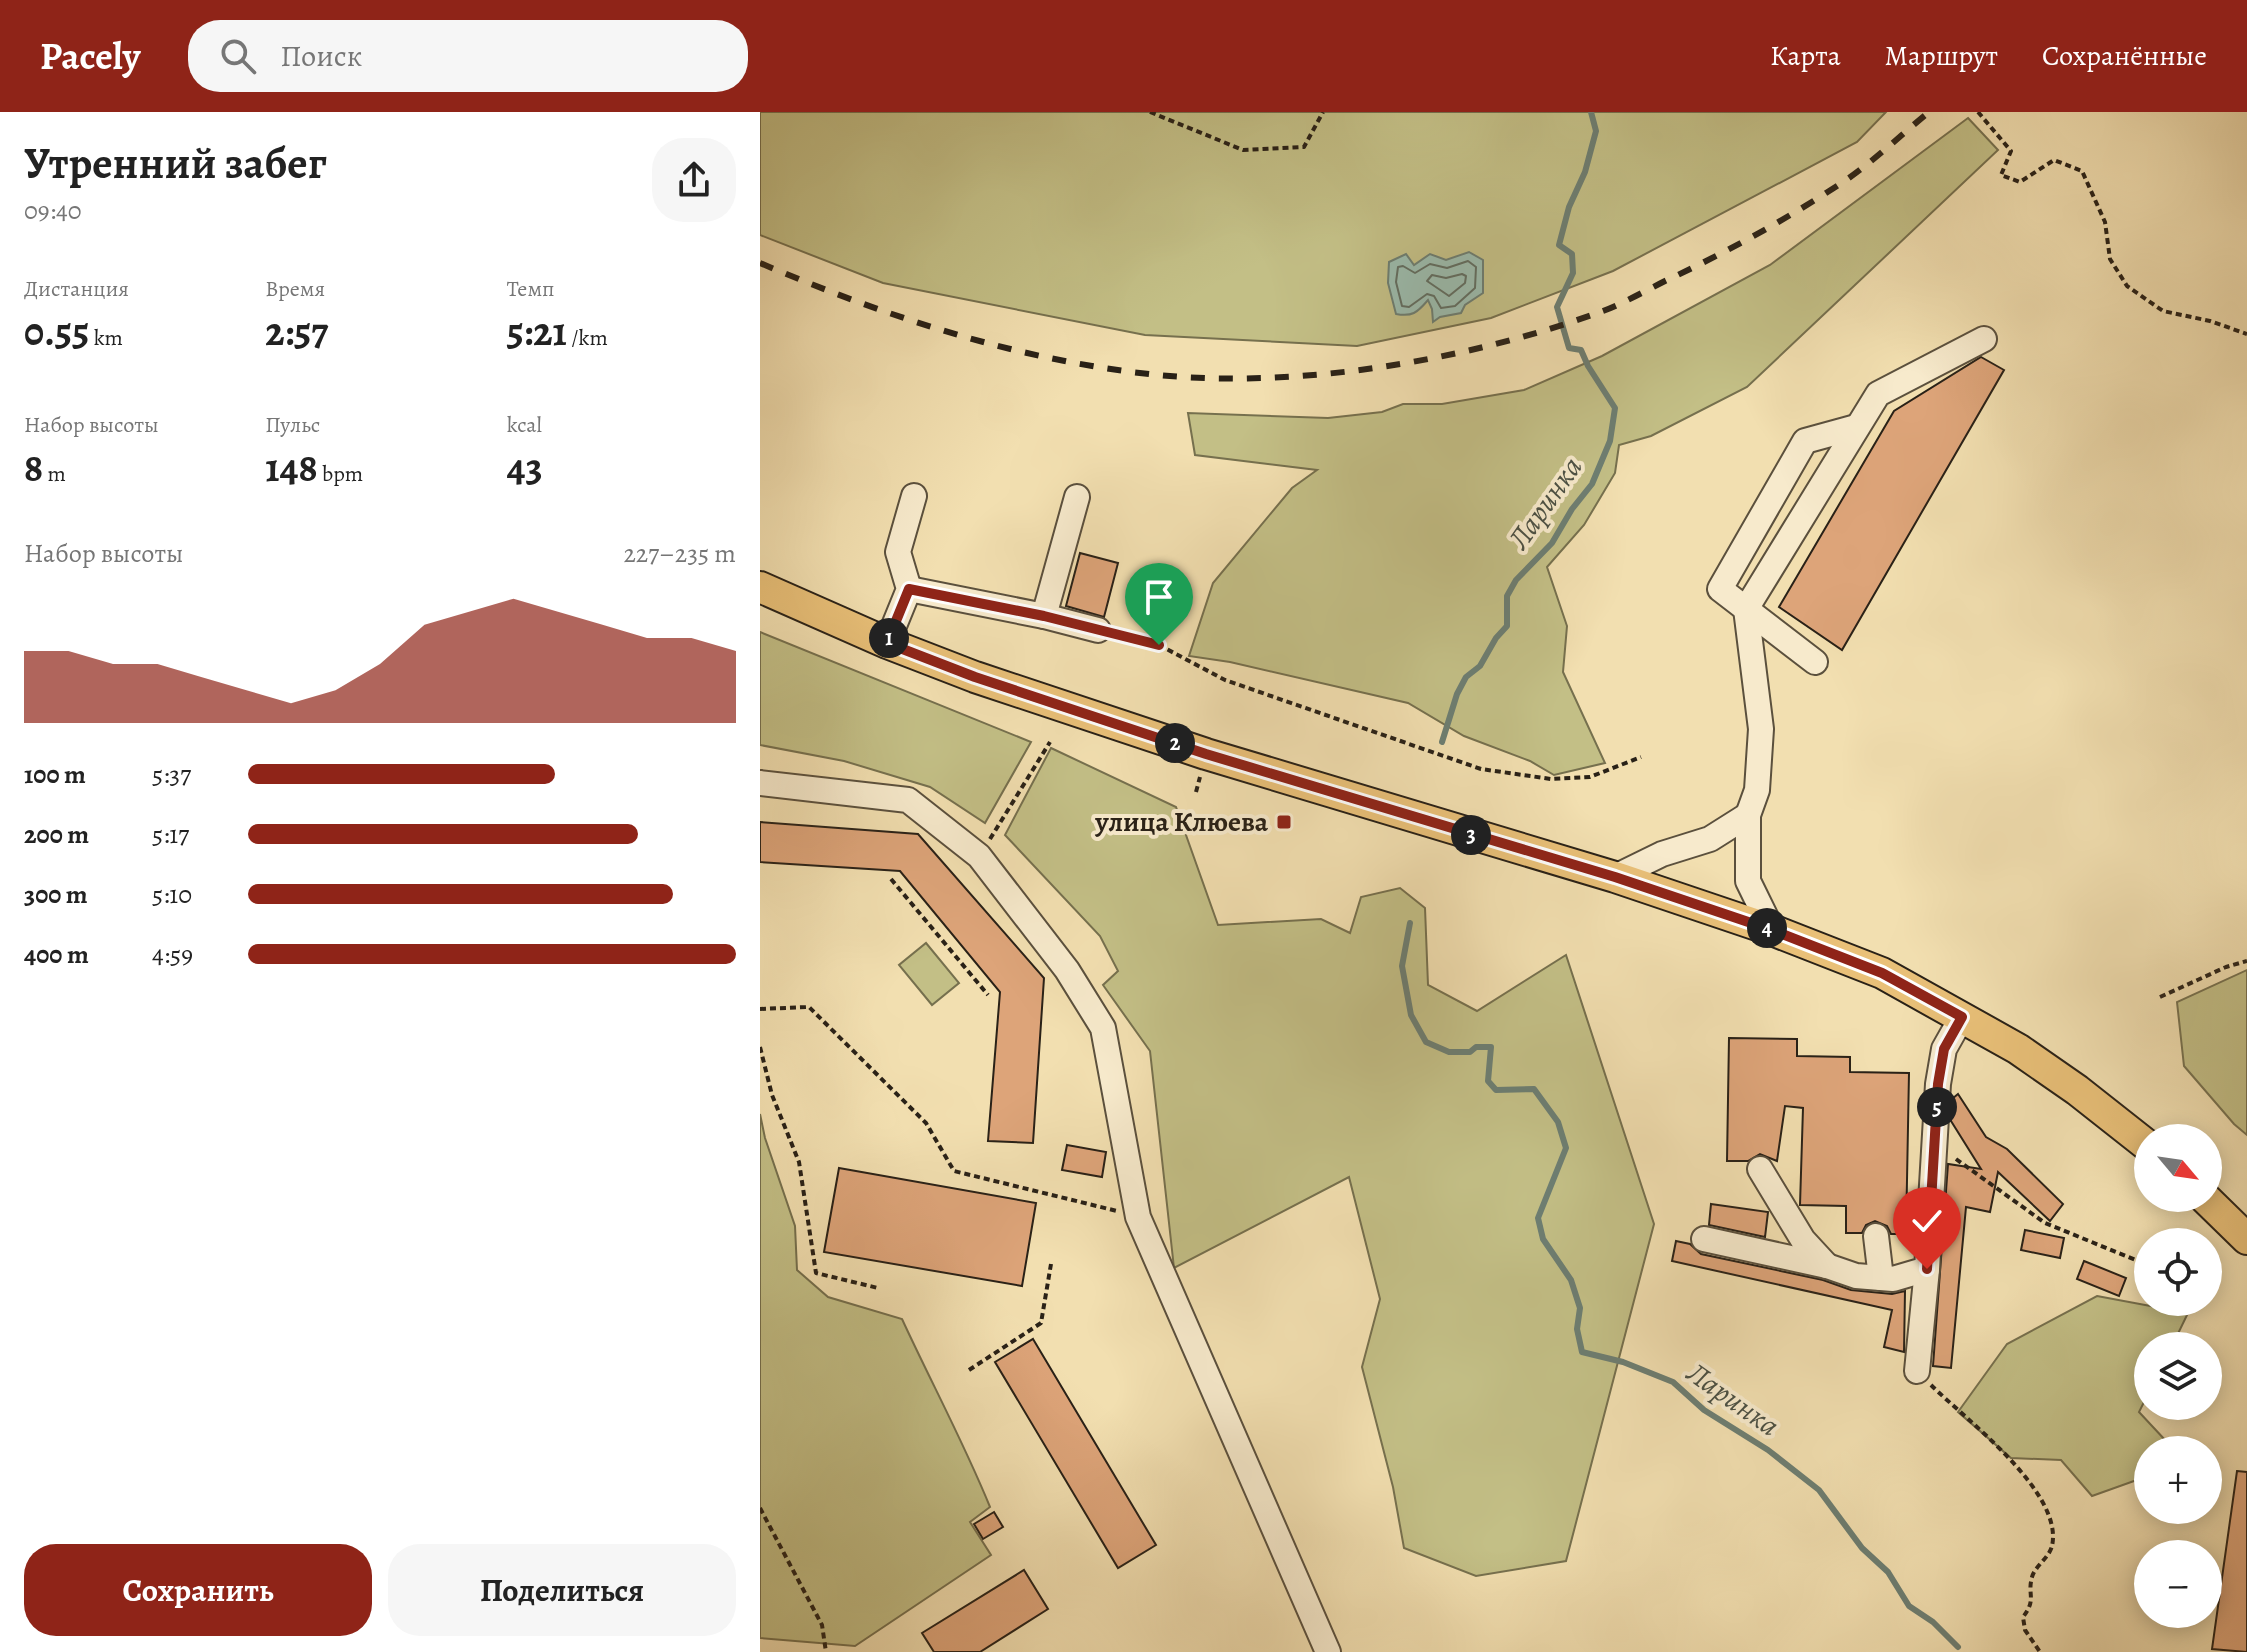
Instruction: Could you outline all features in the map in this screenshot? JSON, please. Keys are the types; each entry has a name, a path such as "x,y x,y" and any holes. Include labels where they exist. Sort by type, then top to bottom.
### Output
{"main road":[{"path":"760,587 887,643 975,677 1206,754 1615,877 1772,930 1882,973 2018,1049 2134,1135"},
{"path":"2219,1212 2247,1239"}],"lane":[{"path":"1772,930 1748,881 1748,815 1757,790 1761,729 1746,609 1878,394 1984,339"},
{"path":"1815,662 1720,589 1805,441 1856,427"},
{"path":"887,643 909,589 898,552 914,496"},
{"path":"1044,616 1077,497"},
{"path":"909,589 1098,630"},
{"path":"760,783 908,800 979,856 1067,970 1103,1028 1138,1217 1328,1652"},
{"path":"1615,877 1662,854 1710,839 1748,815"},
{"path":"1917,1371 1927,1269 1938,1084 1944,1049 1962,1017"},
{"path":"1760,1169 1803,1240 1827,1266"},
{"path":"1876,1236 1881,1278"},
{"path":"1704,1239 1827,1266 1856,1276 1893,1279 1927,1269"}],"path":[{"path":"1150,112 1243,150 1304,147 1323,112"},
{"path":"1978,112 2011,151 2001,175 2020,182 2054,160 2082,171 2105,222 2110,259 2127,286 2163,311 2210,321 2247,334"},
{"path":"1098,630 1159,645 1225,680 1481,769 1551,779 1590,777 1641,757"},
{"path":"1001,821 1050,742"},
{"path":"891,879 988,995"},
{"path":"2160,997 2226,967 2247,961"},
{"path":"760,1009 809,1007 926,1123 954,1171 1138,1217"},
{"path":"760,1047 772,1095 799,1162 816,1273 878,1288"},
{"path":"1935,1143 2045,1223 2134,1259"},
{"path":"969,1370 1041,1323 1051,1264"},
{"path":"1917,1371 2011,1458 2052,1519 2052,1548 2032,1576 2033,1605 2023,1617 2025,1630 2040,1652"},
{"path":"760,1508 822,1625 826,1652"}],"shaded area":[{"path":"760,112 1886,112 1857,142 1613,271 1491,318 1357,346 1145,335 883,283 760,235"},
{"path":"1968,118 1998,150 1747,387 1651,436 1619,445 1615,473 1584,525 1547,567 1567,626 1563,672 1605,763 1554,775 1530,761 1464,736 1408,703 1230,662 1189,656 1213,583 1292,488 1317,470 1195,455 1188,413 1328,418 1382,412 1403,404 1442,404 1524,390 1602,356 1770,265"},
{"path":"760,632 1031,742 985,823 930,787 844,761 760,745"},
{"path":"1051,748 1176,807 1218,925 1321,919 1350,933 1361,897 1400,888 1425,908 1428,985 1477,1011 1566,955 1654,1224 1566,1561 1476,1576 1404,1548 1393,1487 1362,1367 1380,1299 1349,1177 1174,1268 1150,1051 1103,985 1118,971 1100,936 1005,835"},
{"path":"926,943 959,983 932,1005 899,965"},
{"path":"2247,970 2247,1135 2184,1066 2177,1002"},
{"path":"760,1114 795,1226 797,1270 828,1297 902,1319 990,1507 970,1522 991,1555 855,1646 760,1638"},
{"path":"2097,1296 2134,1303 2134,1316 2187,1316 2179,1332 2134,1332 2134,1420 2146,1420 2161,1436 2134,1436 2134,1481 2092,1496 2061,1460 2011,1458 1958,1412 2007,1344"}],"water":[{"path":"1469,252 1483,260 1483,293 1465,305 1461,313 1440,317 1433,322 1428,300 1414,313 1396,314 1388,283 1389,262 1406,254 1414,265 1430,254 1446,260"}],"building":[{"path":"1981,357 2004,370 1842,650 1779,607 1894,411"},
{"path":"1080,553 1118,563 1104,617 1066,606"},
{"path":"760,822 918,834 1044,978 1033,1143 988,1141 1000,992 900,871 760,862"},
{"path":"1729,1038 1797,1039 1797,1056 1850,1057 1850,1072 1909,1073 1906,1234 1891,1234 1887,1226 1875,1221 1866,1225 1862,1233 1846,1233 1846,1206 1800,1205 1803,1108 1785,1106 1777,1161 1760,1154 1748,1161 1727,1161"},
{"path":"1958,1094 1986,1137 2007,1149 2063,1204 2050,1221 1998,1172 1990,1212 1966,1207 1951,1368 1933,1366 1948,1164 1981,1169 1951,1121 1952,1099"},
{"path":"1067,1145 1106,1152 1102,1177 1062,1170"},
{"path":"839,1168 1036,1203 1022,1286 824,1252"},
{"path":"1711,1204 1768,1212 1765,1237 1709,1225"},
{"path":"2025,1230 2064,1238 2060,1258 2021,1250"},
{"path":"1676,1241 1690,1244 1701,1254 1823,1280 1851,1290 1892,1294 1905,1291 1904,1352 1884,1347 1892,1310 1672,1261"},
{"path":"2084,1261 2126,1278 2119,1296 2077,1279"},
{"path":"1033,1339 1156,1545 1118,1568 995,1362"},
{"path":"2237,1471 2247,1472 2247,1652 2212,1649 2215,1628 2222,1628 2222,1578"},
{"path":"994,1512 1003,1527 983,1539 974,1524"},
{"path":"1024,1570 1048,1609 980,1652 934,1652 922,1633"}],"waterway":[{"name":"Ларинка","path":"1442,742 1457,694 1466,677 1480,666 1496,638 1507,626 1507,596 1516,580 1552,543 1572,509 1592,484 1610,441 1615,408 1581,350 1569,348 1557,307 1573,273 1572,254 1559,245 1596,131 1591,112"},
{"name":"Ларинка","path":"1410,923 1402,966 1411,1015 1426,1042 1449,1052 1470,1052 1476,1047 1491,1047 1488,1081 1496,1090 1534,1089 1558,1122 1566,1148 1538,1218 1543,1239 1571,1280 1580,1308 1577,1329 1582,1352 1623,1362 1673,1382 1704,1410 1768,1450 1819,1490 1862,1548 1888,1572 1909,1606 1933,1622 1958,1647"}],"railway":[{"path":"760,263 856,301 955,334 1005,348 1106,368 1158,375 1269,378 1384,367 1497,344 1619,304 1802,208 1857,172 1929,112"}],"place":[{"name":"улица Клюева","path":"1284,822"}],"route":[{"path":"1159,645 1044,616 909,589 887,643 975,677 1206,754 1615,877 1772,930 1882,973 1962,1017 1944,1049 1938,1084 1927,1269"}]}
